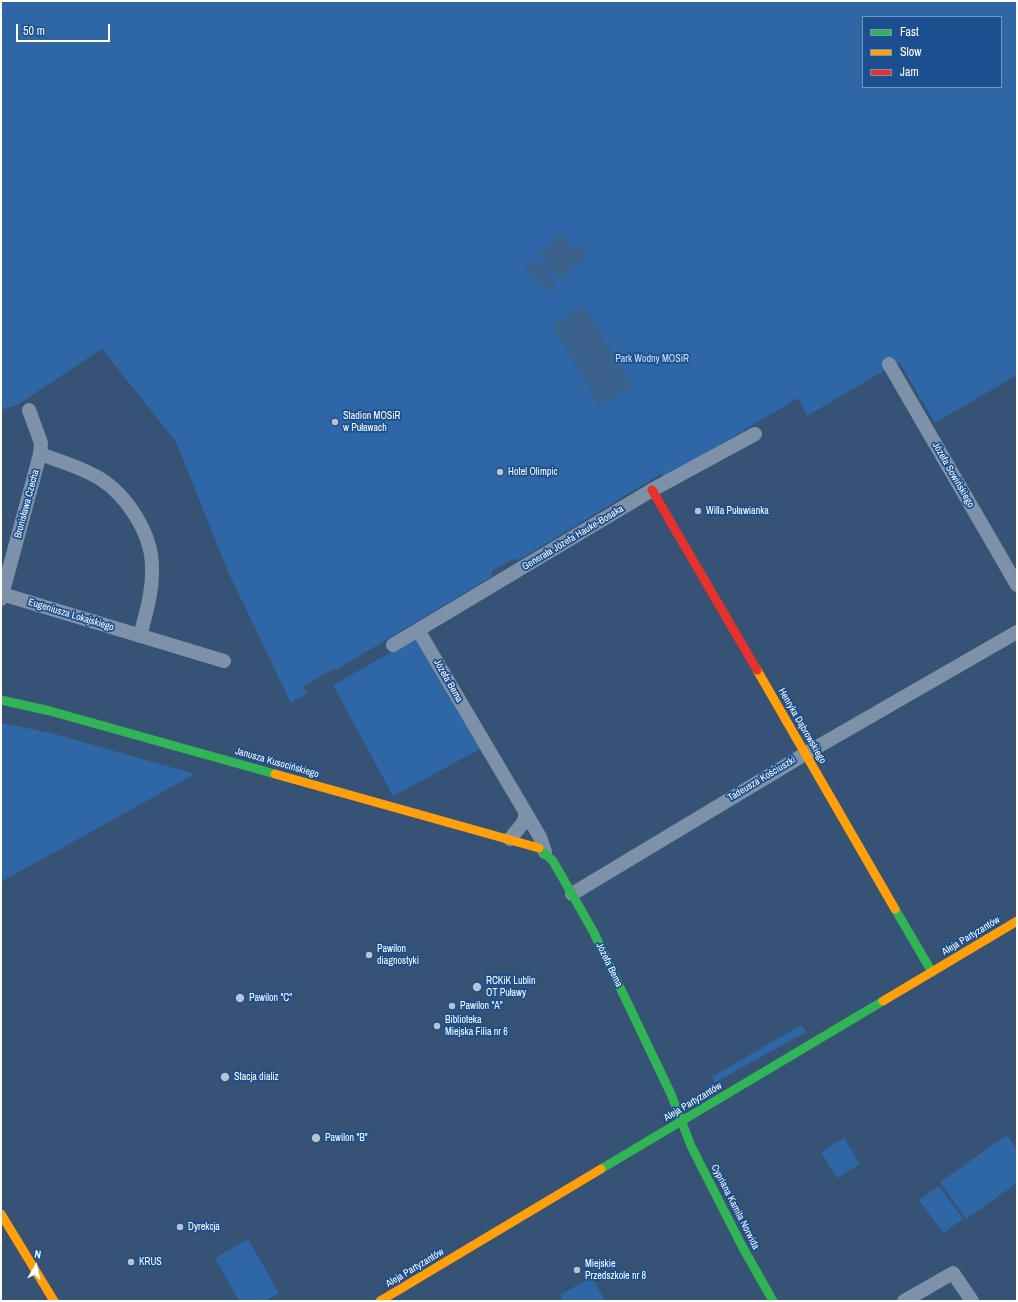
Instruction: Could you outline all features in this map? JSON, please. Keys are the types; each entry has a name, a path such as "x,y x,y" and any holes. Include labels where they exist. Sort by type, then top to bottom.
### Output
{"street":[{"name":"Józefa Sowińskiego","path":"889,364 1017,585"},
{"name":"Bronisława Czecha","path":"2,596 40,454 41,443 29,410"},
{"name":"Generała Józefa Hauke-Bosaka","path":"393,645 652,490 755,434"},
{"path":"40,454 79,467 100,478 123,499 136,517 147,541 152,566 150,598 140,636"},
{"name":"Henryka Dąbrowskiego","path":"652,490 932,972"},
{"name":"Eugeniusza Lokajskiego","path":"2,596 224,661"},
{"name":"Józefa Bema","path":"418,630 540,837 545,852 553,861 572,894 614,974 683,1121"},
{"name":"Tadeusza Kościuszki","path":"572,894 805,754 1017,632"},
{"name":"Janusza Kusocińskiego","path":"1,700 50,711 510,839 535,846 545,852"},
{"path":"510,839 523,823 526,814"},
{"name":"Aleja Partyzantów","path":"380,1301 1017,921"},
{"name":"Cypriana Kamila Norwida","path":"683,1121 691,1146 743,1248 773,1301"},
{"path":"1,1214 54,1301"},
{"path":"904,1301 953,1273 972,1301"}],"green space":[{"name":"Park Wodny MOSiR","path":"1,1 1017,1 1017,375 935,423 899,362 807,416 798,398 664,478 661,474 519,560 513,559 492,571 491,577 336,670 335,668 303,687 307,693 291,703 230,576 176,442 102,349 17,405 1,410"},
{"path":"415,639 480,749 393,796 333,685"},
{"path":"1,723 51,733 195,774 1,882"},
{"path":"801,1025 806,1032 714,1083 712,1077"},
{"path":"1007,1135 1017,1149 1017,1183 966,1219 940,1182"},
{"path":"844,1138 860,1164 837,1178 821,1152"},
{"path":"939,1186 963,1219 943,1233 919,1200"},
{"path":"248,1239 279,1293 265,1301 239,1301 215,1258"},
{"path":"592,1277 605,1301 563,1301 560,1295"}],"shaded area":[{"path":"560,234 574,248 582,247 586,250 587,257 581,263 577,263 564,276 557,276 551,270 547,273 557,283 548,292 525,269 534,260 544,269 548,265 538,256"},
{"path":"585,306 632,387 600,406 552,325"}],"traffic: fast":[{"path":"1,700 50,711 275,774"},
{"path":"539,848 553,861 593,931 671,1094 691,1146 743,1248 773,1301"},
{"path":"895,909 932,972"},
{"path":"601,1169 883,1001"}],"traffic: slow":[{"path":"757,670 895,909"},
{"path":"275,774 539,848"},
{"path":"883,1001 1017,921"},
{"path":"380,1301 601,1169"},
{"path":"1,1214 54,1301"}],"traffic: jam":[{"path":"652,490 757,670"}],"place":[{"name":"Stadion MOSiR w Puławach","path":"335,422"},
{"name":"Hotel Olimpic","path":"500,472"},
{"name":"Willa Puławianka","path":"698,511"},
{"name":"Pawilon diagnostyki","path":"369,955"},
{"name":"RCKiK Lublin OT Puławy","path":"477,987"},
{"name":"Pawilon \"C\"","path":"240,998"},
{"name":"Pawilon \"A\"","path":"452,1006"},
{"name":"Biblioteka Miejska Filia nr 6","path":"437,1026"},
{"name":"Stacja dializ","path":"225,1077"},
{"name":"Pawilon \"B\"","path":"316,1138"},
{"name":"Dyrekcja","path":"180,1227"},
{"name":"KRUS","path":"131,1262"},
{"name":"Miejskie Przedszkole nr 8","path":"577,1270"}]}
